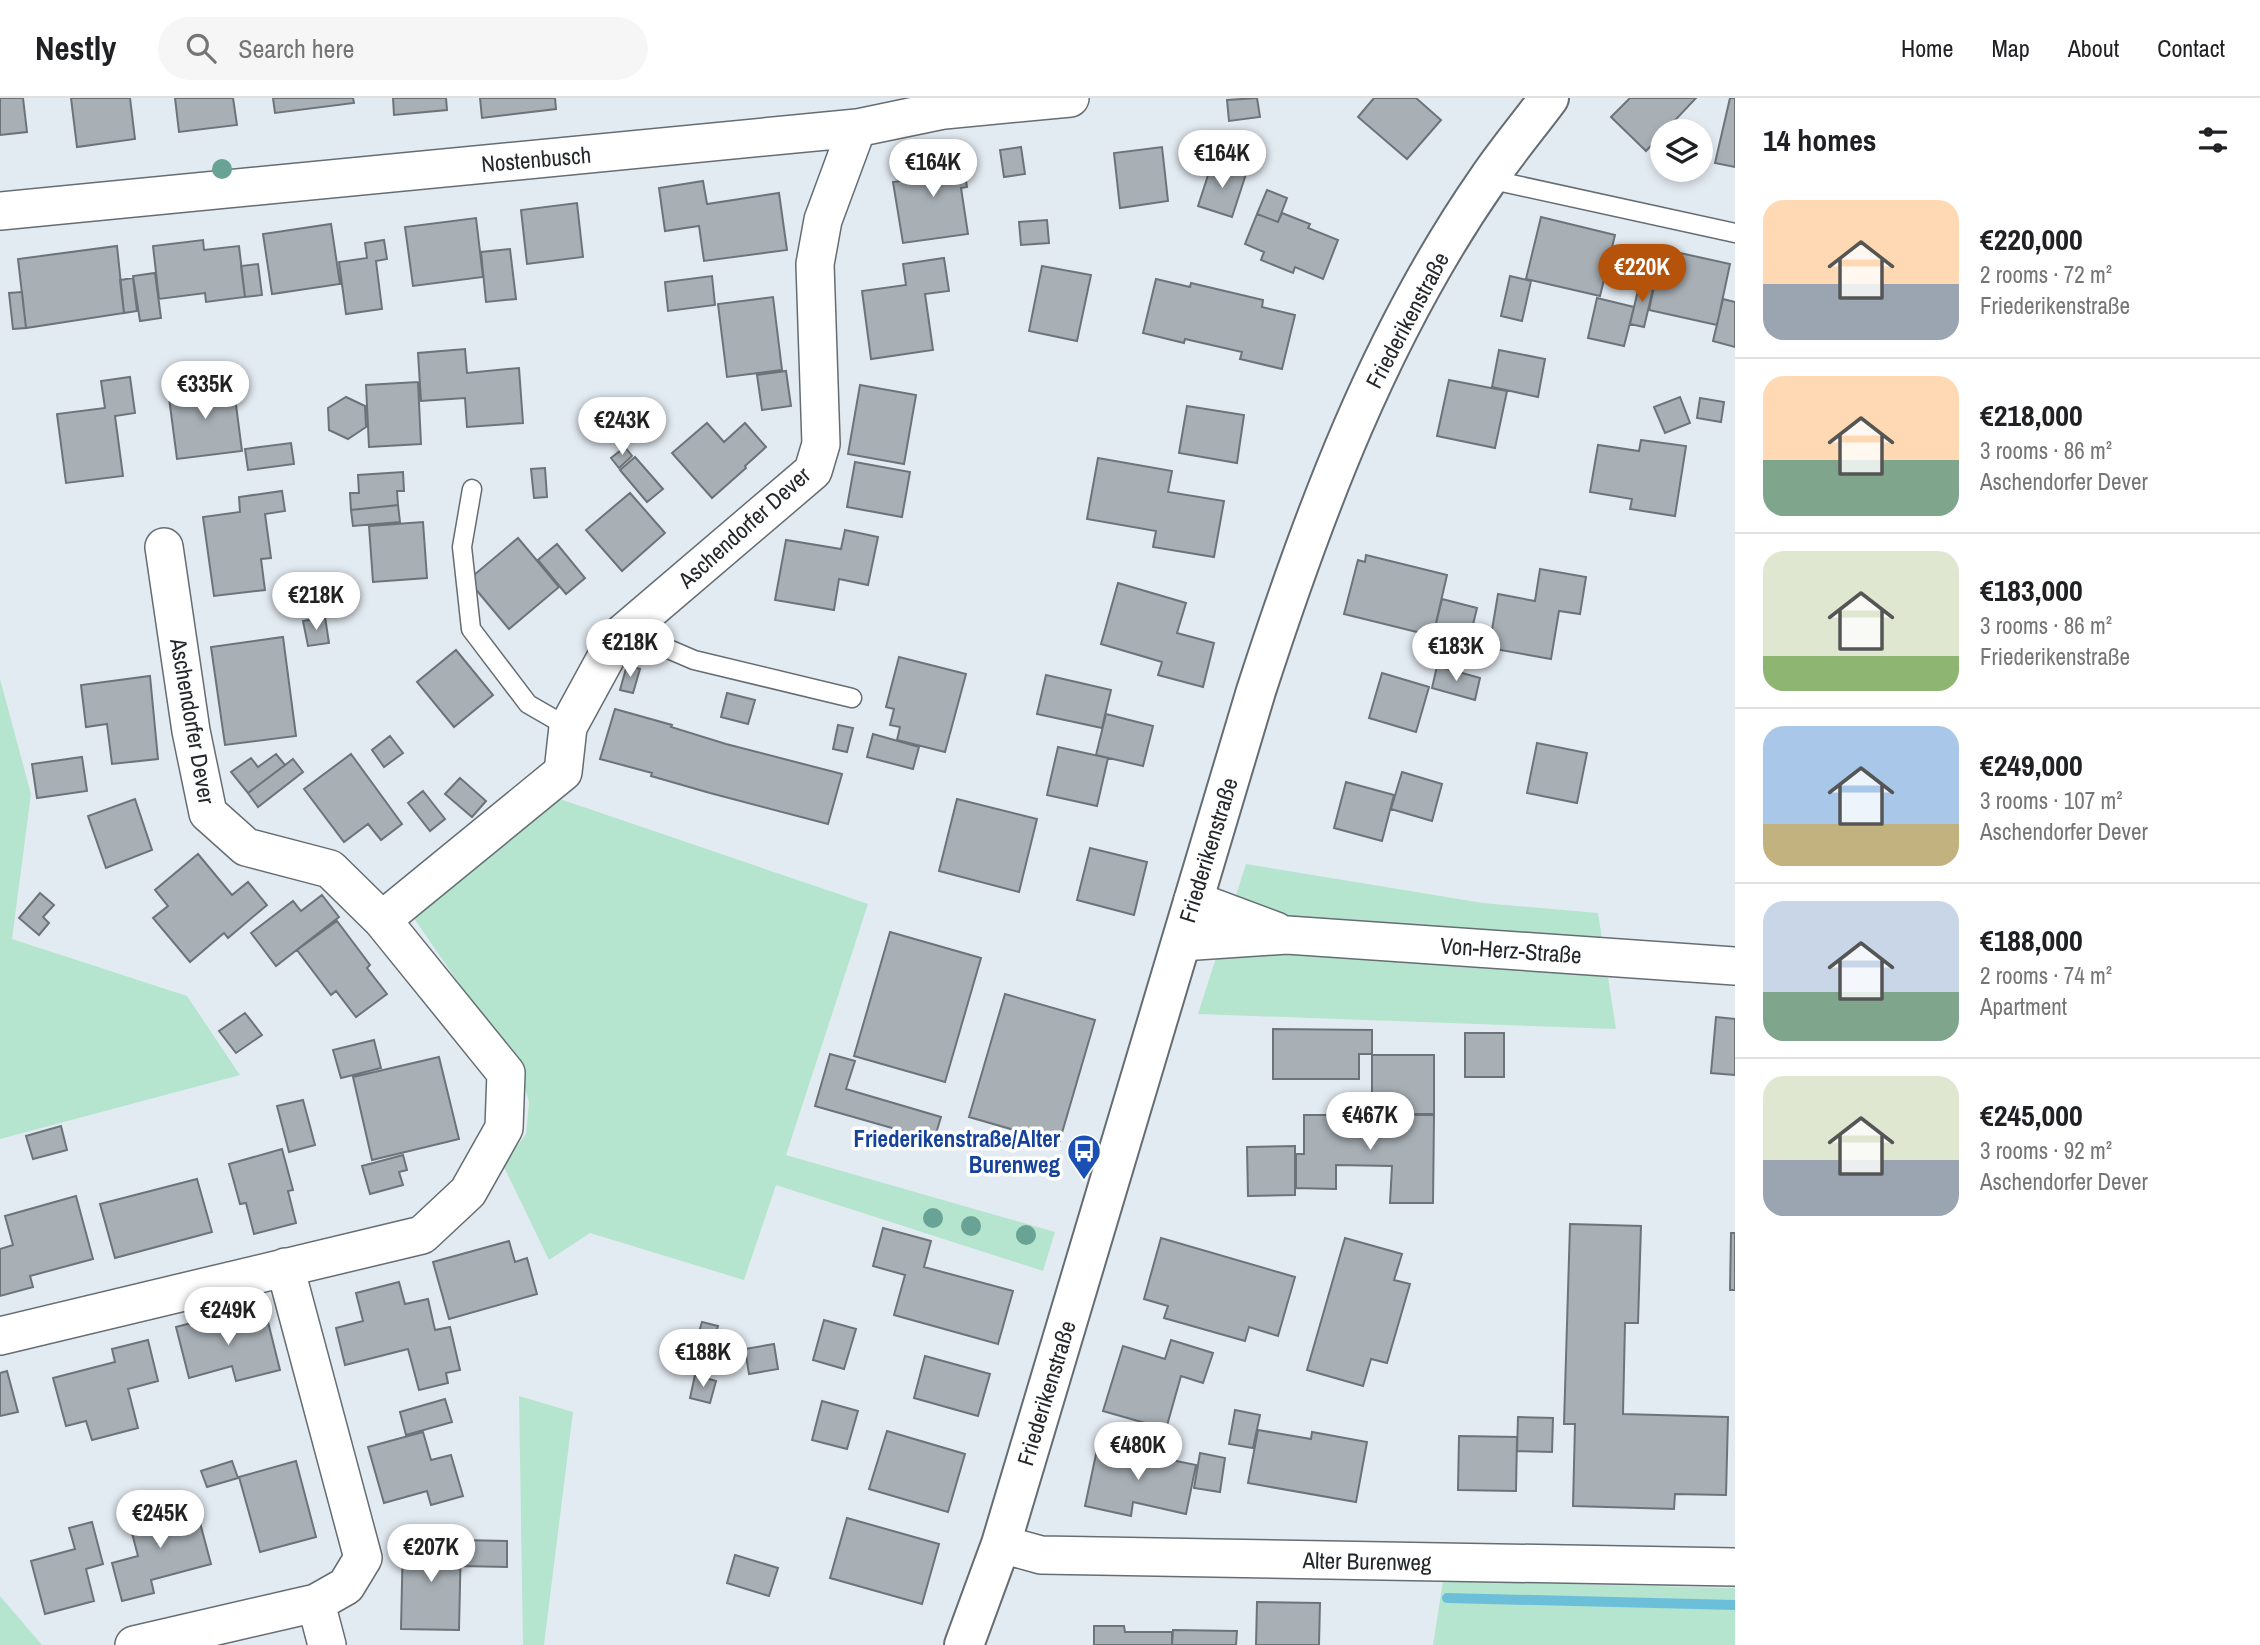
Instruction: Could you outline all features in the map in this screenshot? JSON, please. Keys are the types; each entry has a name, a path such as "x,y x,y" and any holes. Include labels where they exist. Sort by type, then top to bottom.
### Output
{"street":[{"name":"Nostenbusch","path":"0,211 857,128 946,104 1070,98"},
{"name":"Friederikenstraße","path":"964,1645 1001,1544 1256,691 1324,492 1392,342 1439,257 1488,179 1549,98"},
{"name":"Aschendorfer Dever","path":"382,920 563,772 568,727 616,639 813,471 821,444 815,264 823,220 857,128"},
{"name":"Aschendorfer Dever","path":"0,1336 422,1235 468,1192 504,1128 506,1073 382,920 330,869 246,847 208,813 191,731 164,547"},
{"path":"1193,900 1287,935"},
{"path":"1181,942 1287,935"},
{"name":"Von-Herz-Straße","path":"1287,935 1735,966"},
{"path":"134,1645 316,1603 346,1587 363,1558 285,1267"},
{"name":"Alter Burenweg","path":"1001,1544 1041,1555 1735,1567"},
{"path":"316,1603 327,1645"}],"lane":[{"path":"1488,179 1735,233"},
{"path":"472,489 462,547 471,629 528,704 568,727"},
{"path":"643,615 666,648 694,660 852,698"}],"green space":[{"path":"0,679 31,794 12,939 187,996 240,1075 0,1139"},
{"path":"554,797 868,904 786,1155 1055,1232 1043,1271 776,1185 744,1280 590,1233 549,1260 503,1165 526,1134 529,1102 519,1067 413,917"},
{"path":"1246,864 1483,903 1598,913 1616,1029 1198,1014"},
{"path":"519,1396 573,1412 544,1645 523,1645"},
{"path":"1443,1581 1735,1588 1735,1645 1433,1645"},
{"path":"0,1596 42,1645 0,1645"}],"building":[{"path":"0,98 23,98 27,132 0,135"},
{"path":"71,98 130,98 135,139 77,147"},
{"path":"175,98 233,98 237,125 179,132"},
{"path":"273,98 353,98 354,103 275,113"},
{"path":"393,98 446,98 447,110 394,115"},
{"path":"480,98 555,98 556,109 482,118"},
{"path":"1257,98 1260,117 1229,121 1227,100"},
{"path":"1374,98 1416,98 1441,120 1407,159 1358,117"},
{"path":"1630,98 1696,98 1676,119 1650,119 1650,147 1646,151 1611,117"},
{"path":"1730,98 1735,98 1735,167 1715,163"},
{"path":"1021,147 1025,174 1004,177 1000,150"},
{"path":"1162,147 1168,201 1120,208 1114,153"},
{"path":"961,150 967,187 961,188 968,234 903,243 893,182 924,178 921,155"},
{"path":"1212,163 1246,174 1232,217 1198,206"},
{"path":"703,181 707,204 779,193 787,250 704,261 699,226 665,231 659,188"},
{"path":"1267,190 1287,198 1278,222 1257,214"},
{"path":"577,203 583,257 527,264 521,210"},
{"path":"1282,213 1310,224 1308,228 1338,240 1323,279 1295,267 1293,273 1261,260 1264,252 1245,244 1257,214 1278,222"},
{"path":"1541,217 1615,235 1600,296 1526,279"},
{"path":"476,218 483,277 413,286 405,227"},
{"path":"1047,220 1049,243 1021,245 1019,222"},
{"path":"331,224 340,284 272,294 263,234"},
{"path":"203,240 204,250 239,246 245,297 206,302 205,293 159,299 153,246"},
{"path":"384,240 387,259 376,261 382,309 346,314 339,262 367,258 365,243"},
{"path":"117,246 124,313 26,328 18,259"},
{"path":"510,249 516,299 486,302 481,252"},
{"path":"1662,249 1730,264 1717,325 1649,310"},
{"path":"944,258 949,291 925,294 933,350 871,359 862,291 906,285 903,264"},
{"path":"258,264 262,295 245,297 241,266"},
{"path":"1042,266 1091,275 1077,341 1029,331"},
{"path":"155,273 161,318 140,321 133,276"},
{"path":"712,276 715,305 668,311 665,282"},
{"path":"1510,276 1531,281 1522,321 1501,316"},
{"path":"133,278 137,311 124,313 120,280"},
{"path":"1156,279 1190,287 1191,283 1263,300 1262,307 1295,315 1282,369 1240,359 1242,352 1143,333"},
{"path":"1640,282 1654,285 1644,327 1630,324"},
{"path":"22,292 26,328 13,329 9,293"},
{"path":"773,297 782,370 727,377 718,304"},
{"path":"1597,298 1634,307 1624,346 1588,338"},
{"path":"1723,299 1735,302 1735,347 1713,341"},
{"path":"465,349 467,373 519,368 523,423 467,427 465,398 421,401 418,353"},
{"path":"1499,350 1545,359 1538,397 1492,387"},
{"path":"786,371 791,406 762,410 757,375"},
{"path":"130,377 135,413 115,416 123,476 66,483 57,414 105,408 101,381"},
{"path":"1449,380 1507,391 1495,448 1437,436"},
{"path":"233,382 242,451 177,459 168,390"},
{"path":"418,382 421,444 369,447 366,385"},
{"path":"860,385 916,395 904,464 848,454"},
{"path":"346,397 365,406 366,427 348,439 329,430 328,408"},
{"path":"1680,397 1690,423 1665,433 1654,407"},
{"path":"1700,398 1724,402 1721,422 1697,418"},
{"path":"1187,406 1244,415 1237,463 1179,453"},
{"path":"707,423 724,442 745,423 766,447 712,498 672,453"},
{"path":"1641,440 1686,446 1675,516 1630,509 1632,499 1590,492 1598,445 1639,451"},
{"path":"291,443 294,464 248,470 245,449"},
{"path":"625,447 632,456 619,468 611,458"},
{"path":"635,457 663,489 647,502 620,470"},
{"path":"1098,458 1172,471 1168,492 1224,501 1214,557 1153,547 1156,531 1087,519"},
{"path":"855,462 910,472 902,517 847,507"},
{"path":"545,468 547,497 534,498 531,469"},
{"path":"403,472 404,491 397,491 398,505 351,510 350,493 359,493 358,475"},
{"path":"282,491 285,511 265,514 271,558 261,559 265,590 214,596 203,517 240,512 239,497"},
{"path":"630,493 665,533 622,571 586,530"},
{"path":"398,505 400,522 353,526 351,510"},
{"path":"423,522 427,578 373,582 369,526"},
{"path":"845,530 878,537 868,585 839,579 834,610 775,600 786,540 841,549"},
{"path":"518,538 559,587 509,629 468,580"},
{"path":"557,544 585,578 566,594 538,560"},
{"path":"1366,555 1447,575 1433,636 1344,614 1358,560 1365,562"},
{"path":"1540,569 1586,577 1580,614 1559,611 1551,659 1489,648 1498,594 1535,601"},
{"path":"1118,583 1186,603 1177,633 1214,643 1203,687 1158,675 1162,662 1101,644"},
{"path":"1442,599 1477,608 1468,645 1433,636"},
{"path":"325,617 329,643 308,646 303,621"},
{"path":"283,637 296,736 225,745 211,647"},
{"path":"456,650 493,695 454,727 417,682"},
{"path":"899,657 966,674 945,752 897,740 900,727 890,725 894,709 886,707"},
{"path":"627,665 640,669 633,693 620,690"},
{"path":"1437,666 1480,678 1475,700 1432,688"},
{"path":"1382,673 1429,687 1416,732 1369,718"},
{"path":"1046,675 1111,690 1102,728 1037,714"},
{"path":"150,676 158,759 112,764 107,724 86,727 81,685"},
{"path":"727,693 755,700 748,724 721,717"},
{"path":"615,709 726,744 842,774 828,824 710,793 600,759"},
{"path":"1106,714 1153,726 1143,766 1096,755"},
{"path":"838,725 853,728 847,752 833,749"},
{"path":"873,734 919,747 913,769 867,757"},
{"path":"390,736 403,753 384,767 372,750"},
{"path":"1537,743 1587,753 1577,803 1527,793"},
{"path":"1058,747 1108,758 1097,806 1047,795"},
{"path":"276,754 285,765 248,793 231,772 251,758 258,767"},
{"path":"351,754 402,824 381,840 368,824 344,842 304,789"},
{"path":"82,757 87,791 37,798 32,764"},
{"path":"293,759 303,772 258,807 248,793"},
{"path":"1402,772 1442,784 1432,821 1391,809"},
{"path":"460,778 486,801 472,817 445,794"},
{"path":"1346,782 1394,795 1382,841 1334,828"},
{"path":"423,791 445,819 430,831 408,803"},
{"path":"135,799 152,850 106,868 88,816"},
{"path":"957,799 1037,819 1019,892 939,871"},
{"path":"1090,848 1147,862 1134,915 1077,900"},
{"path":"198,854 232,895 248,882 267,905 228,938 224,933 190,962 153,918 168,906 155,890"},
{"path":"40,893 54,905 43,917 49,923 39,935 19,918"},
{"path":"322,895 339,917 276,966 251,933 293,901 301,911"},
{"path":"337,921 370,965 367,968 387,994 356,1017 336,991 331,995 297,950"},
{"path":"890,932 981,958 945,1082 854,1056"},
{"path":"1005,994 1095,1020 1059,1143 969,1117"},
{"path":"245,1013 262,1035 236,1053 219,1031"},
{"path":"1716,1017 1735,1019 1735,1075 1711,1073"},
{"path":"1273,1029 1372,1030 1372,1054 1359,1054 1359,1079 1273,1079"},
{"path":"1465,1033 1504,1033 1504,1077 1465,1077"},
{"path":"374,1040 381,1068 341,1078 333,1050"},
{"path":"830,1054 855,1061 846,1089 941,1117 934,1140 815,1106"},
{"path":"1372,1055 1434,1055 1434,1114 1372,1114"},
{"path":"439,1057 459,1139 372,1160 353,1077"},
{"path":"303,1100 315,1145 289,1152 277,1106"},
{"path":"1304,1115 1434,1115 1433,1203 1390,1203 1392,1166 1336,1165 1336,1189 1296,1188 1296,1154 1304,1154"},
{"path":"61,1126 67,1150 33,1159 26,1136"},
{"path":"1295,1146 1295,1195 1248,1196 1247,1147"},
{"path":"282,1149 293,1190 288,1191 296,1223 254,1234 246,1203 240,1204 229,1164"},
{"path":"403,1155 407,1170 399,1172 403,1185 370,1194 362,1166"},
{"path":"197,1179 212,1232 115,1258 100,1204"},
{"path":"76,1196 93,1259 30,1276 33,1287 0,1296 0,1249 13,1245 5,1216"},
{"path":"1570,1224 1641,1226 1638,1323 1625,1323 1623,1414 1728,1417 1726,1495 1675,1494 1674,1509 1573,1506 1575,1424 1564,1424"},
{"path":"883,1228 931,1241 924,1267 1013,1291 998,1344 894,1315 905,1275 873,1266"},
{"path":"1731,1233 1735,1233 1735,1290 1730,1290"},
{"path":"1161,1238 1295,1277 1278,1336 1249,1327 1245,1341 1164,1318 1168,1306 1144,1299"},
{"path":"1345,1238 1402,1254 1394,1280 1410,1284 1387,1363 1371,1359 1363,1386 1307,1370"},
{"path":"509,1241 515,1262 527,1258 537,1294 449,1319 433,1262"},
{"path":"399,1282 405,1304 428,1299 435,1330 450,1327 460,1370 446,1373 448,1383 419,1390 408,1349 345,1365 336,1328 363,1321 356,1293"},
{"path":"237,1311 240,1324 267,1318 280,1370 236,1381 232,1366 189,1378 176,1327"},
{"path":"824,1320 856,1329 844,1369 813,1360"},
{"path":"702,1322 718,1326 712,1346 696,1342"},
{"path":"148,1340 158,1381 128,1389 138,1428 92,1440 86,1421 66,1426 53,1378 115,1362 112,1349"},
{"path":"1171,1340 1213,1353 1203,1383 1181,1376 1166,1429 1103,1411 1123,1346 1165,1359"},
{"path":"774,1344 778,1369 749,1374 745,1349"},
{"path":"925,1356 990,1374 978,1416 914,1398"},
{"path":"7,1371 18,1412 0,1416 0,1373"},
{"path":"695,1375 716,1381 710,1403 690,1398"},
{"path":"445,1399 452,1422 406,1435 400,1412"},
{"path":"822,1401 858,1411 847,1449 812,1440"},
{"path":"1235,1410 1260,1415 1253,1448 1229,1444"},
{"path":"1518,1417 1553,1418 1552,1452 1517,1451"},
{"path":"1258,1430 1311,1439 1312,1432 1367,1442 1356,1502 1248,1483"},
{"path":"887,1431 965,1454 948,1512 869,1489"},
{"path":"423,1432 431,1460 451,1455 463,1496 431,1505 427,1491 384,1503 368,1447"},
{"path":"1459,1436 1517,1437 1516,1491 1458,1490"},
{"path":"1098,1445 1196,1465 1186,1514 1133,1502 1131,1516 1085,1506"},
{"path":"1200,1453 1225,1458 1220,1492 1194,1488"},
{"path":"232,1461 238,1478 207,1487 201,1471"},
{"path":"296,1461 316,1537 260,1552 239,1477"},
{"path":"174,1502 180,1524 199,1519 211,1564 151,1580 154,1593 122,1601 112,1563 138,1556 127,1514"},
{"path":"847,1518 939,1544 922,1604 830,1578"},
{"path":"92,1522 103,1564 86,1569 94,1601 45,1614 31,1561 75,1549 69,1528"},
{"path":"403,1538 461,1540 459,1630 401,1629"},
{"path":"461,1540 507,1541 507,1567 461,1566"},
{"path":"735,1555 778,1568 769,1596 727,1583"},
{"path":"1257,1602 1320,1603 1319,1645 1256,1645"},
{"path":"1094,1626 1124,1626 1125,1632 1172,1632 1172,1645 1094,1645"},
{"path":"1173,1630 1237,1631 1236,1645 1172,1645"}],"waterway":[{"path":"1447,1598 1735,1605"}],"place":[{"name":"Friederikenstraße/Alter Burenweg","path":"1084,1181"}]}
